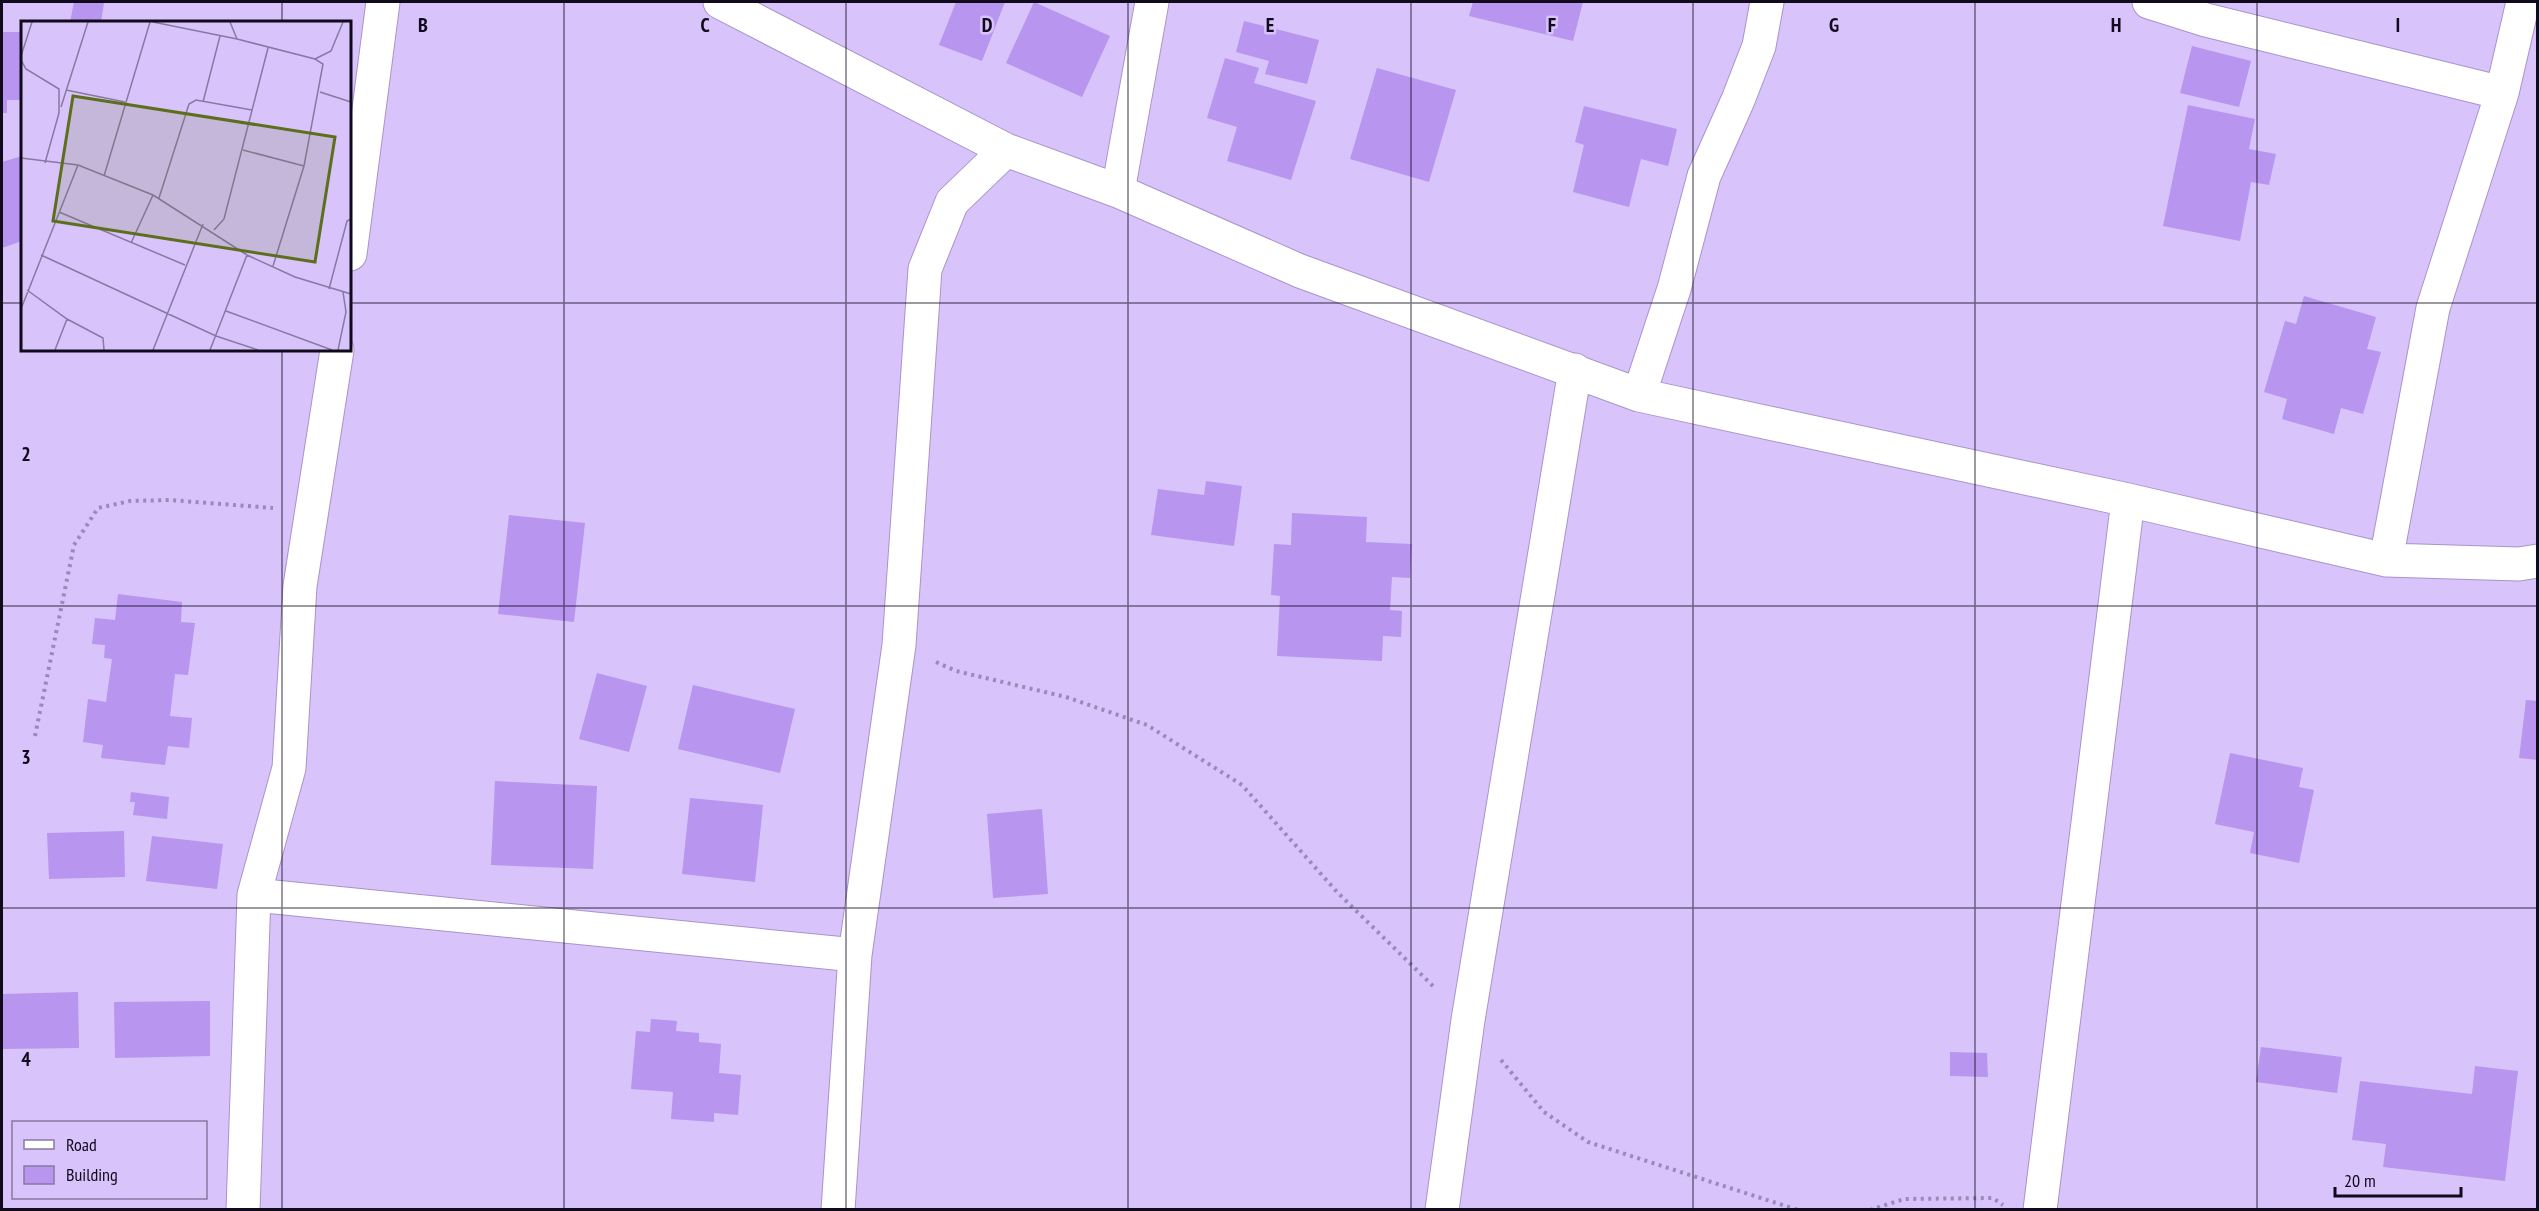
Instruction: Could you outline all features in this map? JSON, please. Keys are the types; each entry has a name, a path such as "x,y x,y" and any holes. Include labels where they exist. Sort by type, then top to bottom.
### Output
{"street":[{"path":"351,246 383,2"},
{"path":"720,2 1006,150 1118,191 1300,272 1639,395 2128,500 2386,560 2519,564 2538,561"},
{"path":"1118,191 1152,2"},
{"path":"1639,395 1674,289 1704,176 1759,46 1767,2"},
{"path":"2149,2 2206,20 2502,93"},
{"path":"2386,560 2433,308 2502,93 2523,2"},
{"path":"838,1209 855,955 899,645 925,269 952,202 1006,150"},
{"path":"243,1209 254,895 289,768 300,586 337,351"},
{"path":"1442,1209 1468,1020 1575,370"},
{"path":"2040,1209 2128,500"},
{"path":"254,895 855,955"}],"path":[{"path":"35,736 74,545 98,508 130,501 170,500 313,511"},
{"path":"899,645 956,671 1066,697 1147,725 1242,785 1337,892 1468,1020 1544,1112 1588,1142 1798,1209"},
{"path":"1870,1209 1904,1199 1993,1198 2008,1209"}],"building":[{"path":"74,2 104,3 101,21 70,21"},
{"path":"956,2 1005,2 982,61 939,45"},
{"path":"1034,2 1110,36 1082,97 1006,63"},
{"path":"1473,2 1583,2 1573,41 1469,16"},
{"path":"1244,21 1319,40 1307,84 1265,74 1269,61 1236,52"},
{"path":"2,32 21,32 21,100 7,100 7,113 2,113"},
{"path":"2192,46 2251,61 2239,107 2180,93"},
{"path":"1225,58 1259,68 1254,83 1316,101 1291,180 1227,161 1237,127 1207,118"},
{"path":"1377,68 1456,90 1429,182 1350,159"},
{"path":"2188,105 2255,119 2249,149 2276,154 2269,185 2251,182 2240,241 2163,226"},
{"path":"1584,106 1677,129 1668,166 1641,159 1629,207 1573,192 1584,145 1575,142"},
{"path":"21,156 21,241 2,248 2,162"},
{"path":"2304,296 2376,317 2367,349 2381,352 2363,414 2341,408 2334,434 2282,419 2287,399 2264,392 2285,321 2296,324"},
{"path":"1206,481 1242,486 1234,546 1151,535 1158,489 1204,495"},
{"path":"1292,513 1367,517 1366,542 1412,544 1410,578 1392,577 1390,610 1402,611 1401,637 1383,636 1382,661 1277,656 1280,596 1271,595 1274,544 1291,545"},
{"path":"509,515 585,523 574,622 498,614"},
{"path":"118,594 182,602 181,622 195,623 188,675 175,674 170,716 192,718 189,748 168,746 165,765 101,758 103,745 83,742 88,699 106,702 112,659 104,658 105,645 92,644 95,618 115,620"},
{"path":"597,673 647,686 629,752 579,739"},
{"path":"693,685 795,709 780,773 678,749"},
{"path":"2526,700 2538,701 2538,760 2519,758"},
{"path":"2230,753 2303,768 2299,787 2314,790 2299,863 2250,853 2254,832 2215,824"},
{"path":"495,781 597,786 593,869 491,865"},
{"path":"131,792 169,797 167,819 133,815 135,802 130,802"},
{"path":"690,798 763,805 755,882 682,874"},
{"path":"1042,809 1048,894 993,898 987,814"},
{"path":"124,831 125,877 49,879 47,833"},
{"path":"152,836 223,844 217,889 146,881"},
{"path":"78,992 79,1048 2,1049 2,994"},
{"path":"210,1001 210,1056 115,1058 114,1002"},
{"path":"651,1019 677,1021 676,1031 699,1033 699,1042 721,1044 719,1073 741,1075 738,1115 714,1113 714,1122 671,1119 673,1092 631,1089 636,1031 650,1032"},
{"path":"2261,1047 2342,1057 2337,1093 2256,1082"},
{"path":"1950,1052 1987,1053 1988,1077 1950,1076"},
{"path":"2475,1066 2518,1071 2505,1181 2383,1167 2386,1144 2352,1140 2360,1081 2472,1094"}]}
